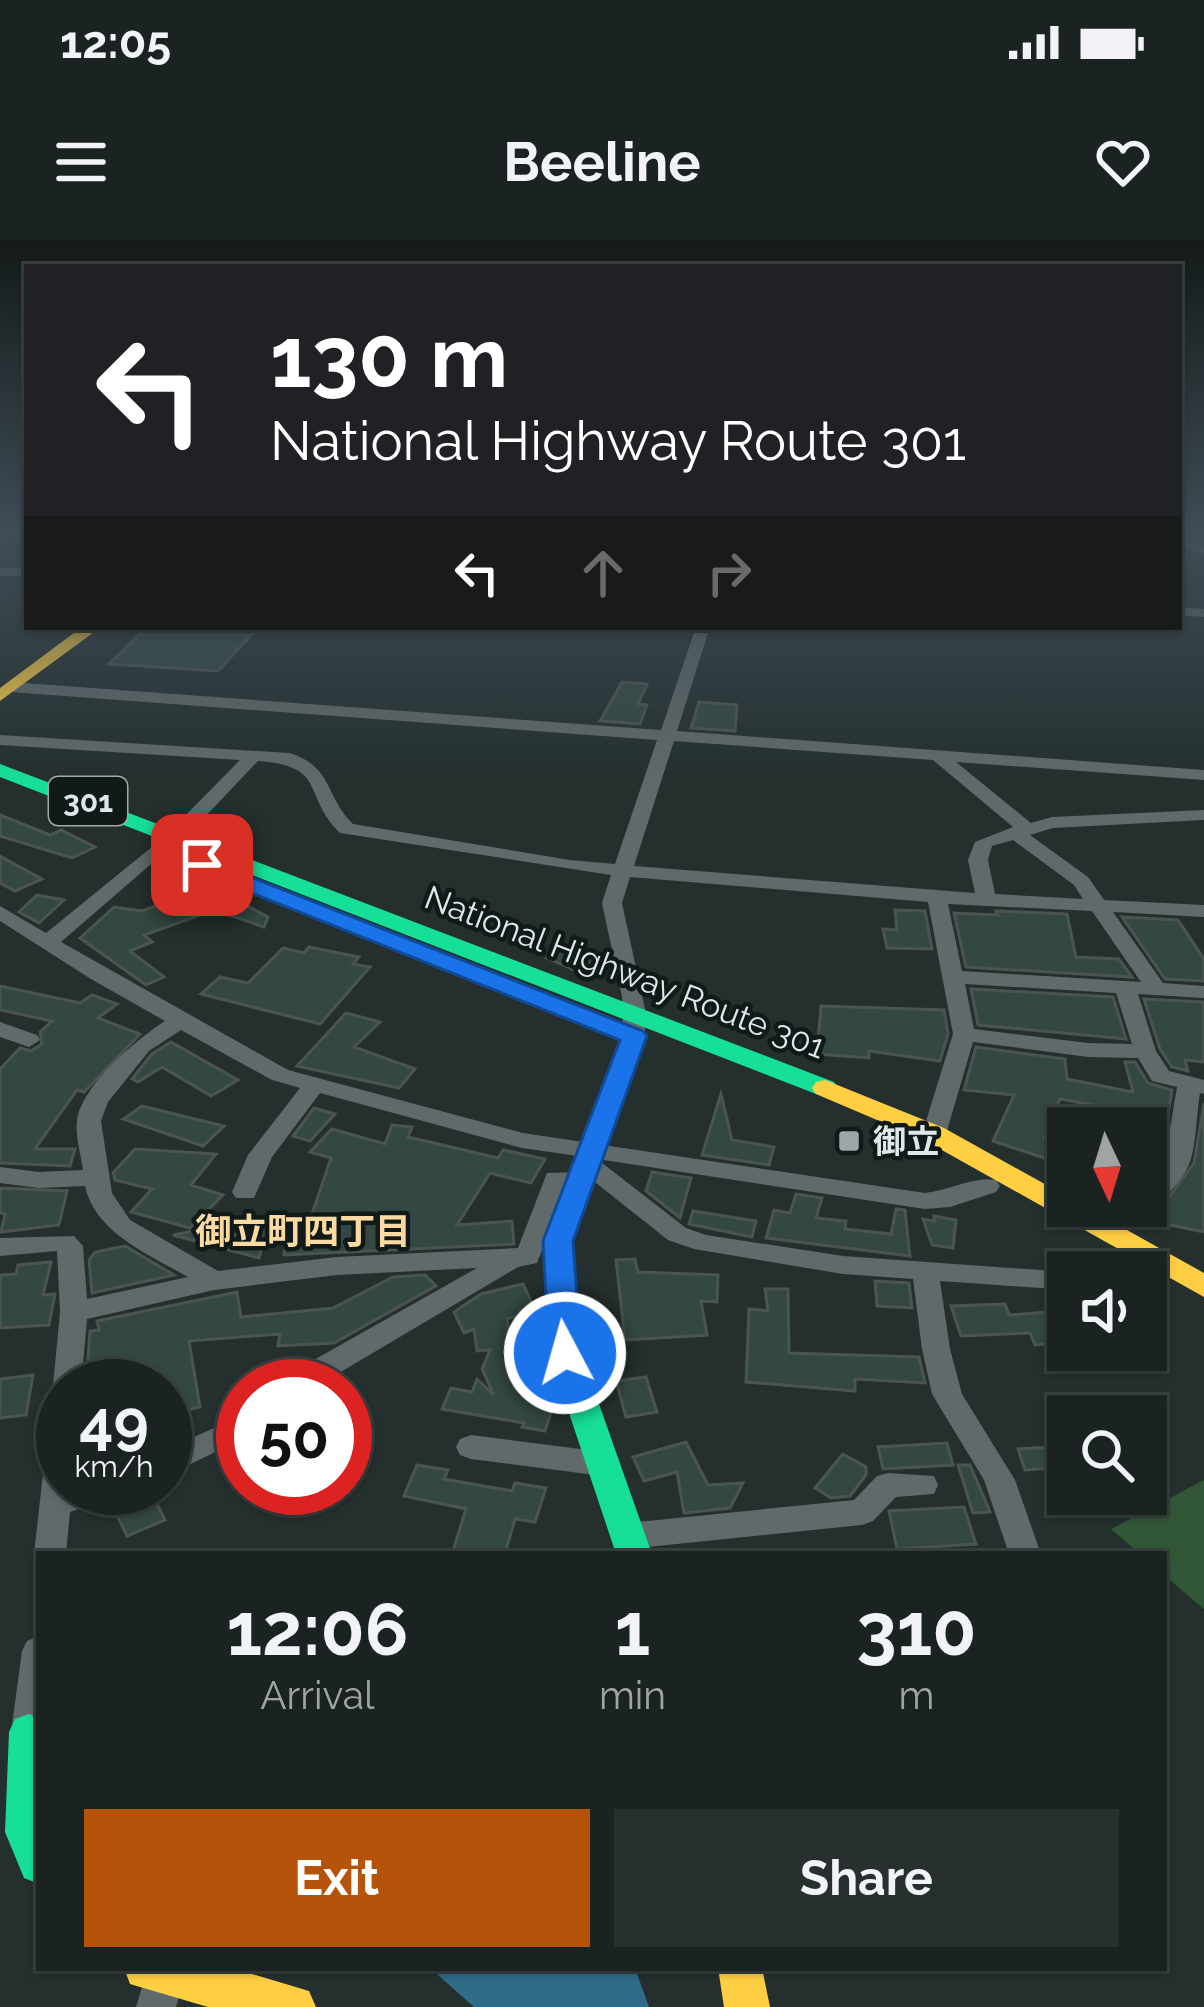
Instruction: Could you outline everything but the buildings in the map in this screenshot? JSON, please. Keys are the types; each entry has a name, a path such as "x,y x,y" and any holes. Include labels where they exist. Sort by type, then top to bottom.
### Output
{"main road":[{"path":"4,687 65,630"},
{"path":"4,687 89,630"},
{"name":"National Highway Route 301","path":"0,770 167,842 635,1026 934,1133 1203,1285"},
{"name":"National Highway Route 301","path":"0,790 167,842"},
{"path":"631,1545 565,1353 558,1241 635,1026"},
{"name":"National Highway Route 301","path":"635,1026 926,1154 1102,1251"},
{"name":"National Highway Route 301","path":"1167,1290 1204,1314"},
{"path":"22,1848 23,1733"},
{"path":"741,1971 747,2007"},
{"path":"156,1984 293,2007"}],"street":[{"path":"635,1026 634,982 613,922 612,903 702,630"},
{"path":"4,687 1204,775"},
{"path":"0,740 289,758 311,766 330,810 346,829 553,863 937,898 1204,911"},
{"path":"937,755 1082,881 1156,990"},
{"path":"47,942 167,842 251,759"},
{"path":"986,900 979,847 1020,831 1052,823 1204,815"},
{"path":"934,1133 964,1034 937,898"},
{"path":"5,921 280,1075 522,1140 586,1163 926,1201 950,1199 987,1186"},
{"path":"952,976 1204,992"},
{"path":"1125,988 1144,1051 1160,1076 1196,1087 1175,1166 1167,1175"},
{"path":"181,1019 141,1046 97,1101 89,1121 96,1177 104,1205 121,1226 214,1281"},
{"path":"0,1029 29,1040"},
{"path":"964,1034 1088,1050 1144,1051"},
{"path":"245,1192 260,1155 314,1085"},
{"path":"74,1312 214,1281 337,1266 528,1257 556,1179 586,1163"},
{"path":"586,1163 677,1234 703,1243 843,1265 1047,1280"},
{"path":"0,1174 38,1180 96,1177"},
{"path":"1110,1232 1116,1227"},
{"path":"0,1246 65,1242 70,1246 74,1312 70,1359"},
{"path":"340,1359 466,1291 511,1258"},
{"path":"926,1272 930,1318 946,1392 962,1427 985,1454 1006,1493 1024,1551"},
{"path":"471,1447 603,1464"},
{"path":"631,1545 862,1512 888,1485 923,1485"},
{"path":"50,1551 55,1515"},
{"path":"23,1733 36,1666"}],"green space":[{"path":"1204,1480 1204,1609 1167,1578 1167,1551 1137,1551 1111,1529 1138,1515 1167,1515 1167,1499"}],"water":[{"path":"433,1971 636,1971 649,2007 474,2007"}],"traffic: fast":[{"path":"0,770 825,1088"},
{"path":"633,1551 565,1353 558,1241 634,1036"},
{"path":"29,1732 26,1832 36,1856"}],"traffic: slow":[{"path":"0,696 89,630"},
{"path":"825,1088 934,1134 1204,1286"},
{"path":"157,1971 293,2007"},
{"path":"741,1971 747,2007"}],"place":[{"name":"御立","path":"849,1141"}],"district":[{"name":"御立町四丁目","path":"303,1231"}],"route":[{"path":"202,865 634,1036 558,1241 565,1353"}]}
